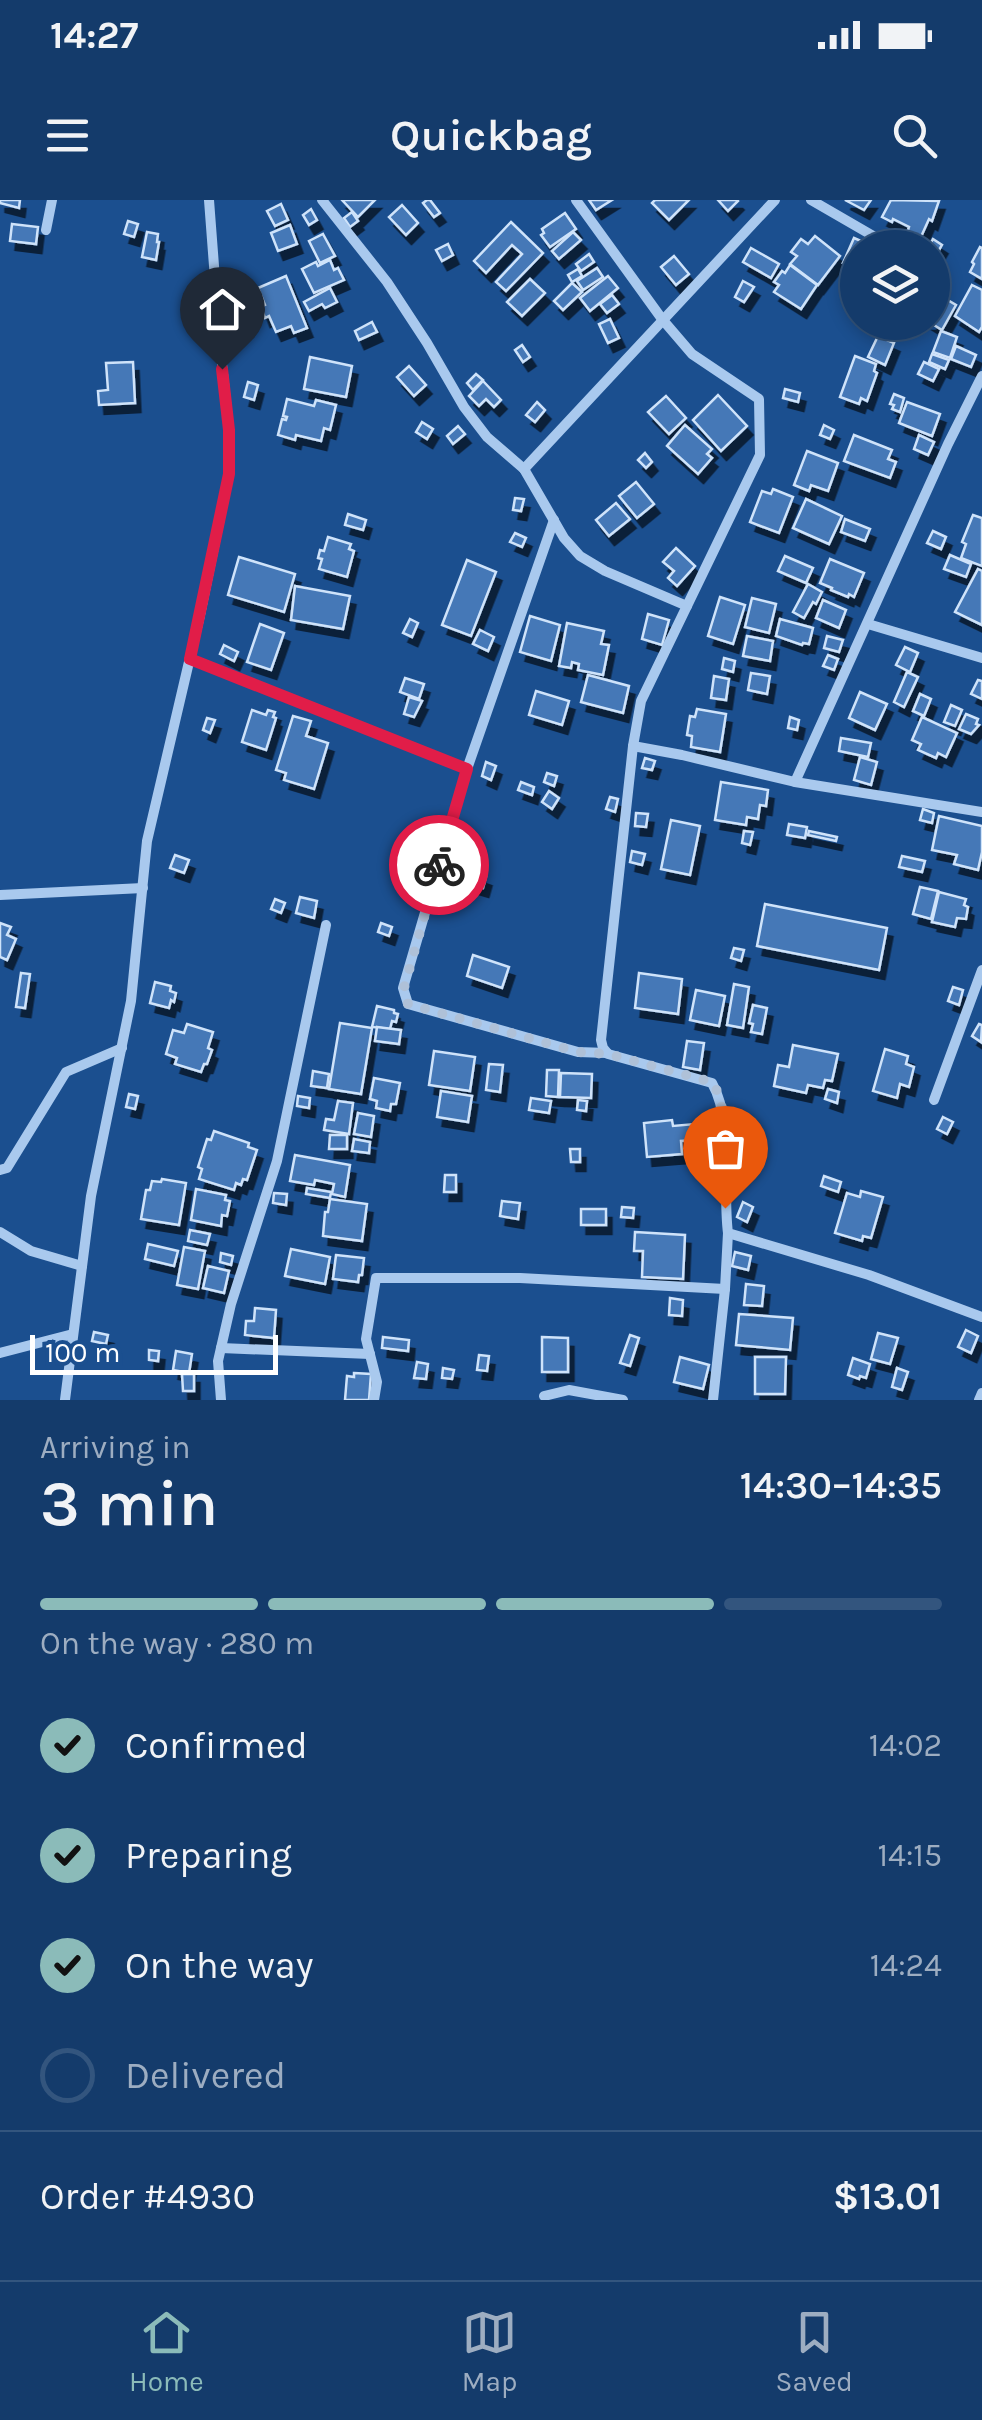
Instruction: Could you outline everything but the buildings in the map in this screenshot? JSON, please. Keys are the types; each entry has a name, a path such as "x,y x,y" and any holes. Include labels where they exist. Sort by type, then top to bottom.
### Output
{"street":[{"path":"46,230 52,200"},
{"path":"65,1400 91,1196 131,1001 147,842 229,474 229,430 208,200"},
{"path":"322,200 387,282 464,407 487,437 524,469 564,538 580,556 605,571 687,606"},
{"path":"576,200 692,354 759,399 760,455 641,701 601,1040 608,1054"},
{"path":"811,200 863,230"},
{"path":"524,469 770,202"},
{"path":"795,782 982,376"},
{"path":"554,520 467,769 404,988 408,1004 578,1052 608,1054 712,1082 721,1098 728,1233 713,1400"},
{"path":"868,624 982,658"},
{"path":"190,659 467,769"},
{"path":"633,746 795,782 982,812"},
{"path":"0,896 142,888"},
{"path":"221,1400 218,1361 231,1304 277,1161 326,925"},
{"path":"934,1100 982,970"},
{"path":"0,1170 7,1168 66,1072 122,1048"},
{"path":"0,1232 30,1251 82,1266"},
{"path":"728,1233 869,1275 982,1318"},
{"path":"374,1400 378,1382 366,1340 376,1278 520,1278 725,1288"},
{"path":"0,1352 72,1334"},
{"path":"221,1348 370,1354"},
{"path":"544,1396 569,1390 623,1400"}],"way so far":[{"path":"439,865 404,988 408,1004 578,1052 608,1054 712,1082 721,1098 725,1208"}],"route":[{"path":"222,369 229,474 190,659 467,769 439,865"}]}
